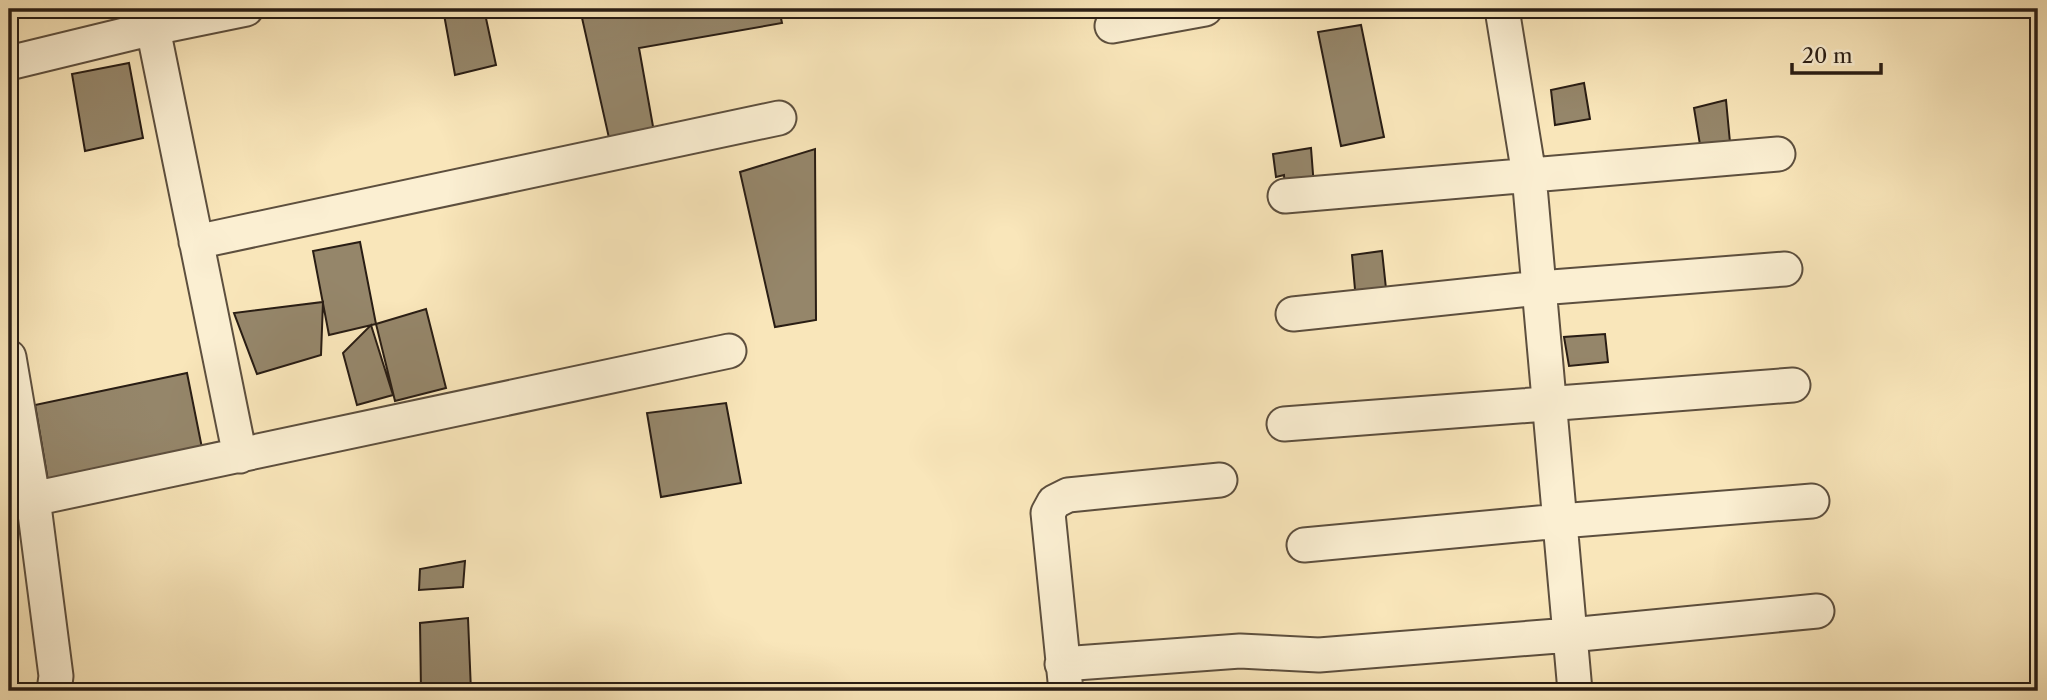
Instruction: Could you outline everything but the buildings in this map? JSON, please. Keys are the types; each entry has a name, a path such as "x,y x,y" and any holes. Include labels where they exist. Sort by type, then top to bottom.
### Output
{"street":[{"path":"9,63 151,18 246,9"},
{"path":"1112,26 1205,9"},
{"path":"1502,9 1529,175 1575,691"},
{"path":"151,18 240,456"},
{"path":"196,242 779,118"},
{"path":"1285,196 1779,154"},
{"path":"1293,314 1539,288 1785,269"},
{"path":"21,501 730,351"},
{"path":"9,358 21,501 56,676 54,691"},
{"path":"1284,424 1793,385"},
{"path":"1220,480 1068,495 1054,502 1048,513 1064,678 1240,652 1319,655 1570,635 1817,611"},
{"path":"1304,545 1812,501"}]}
